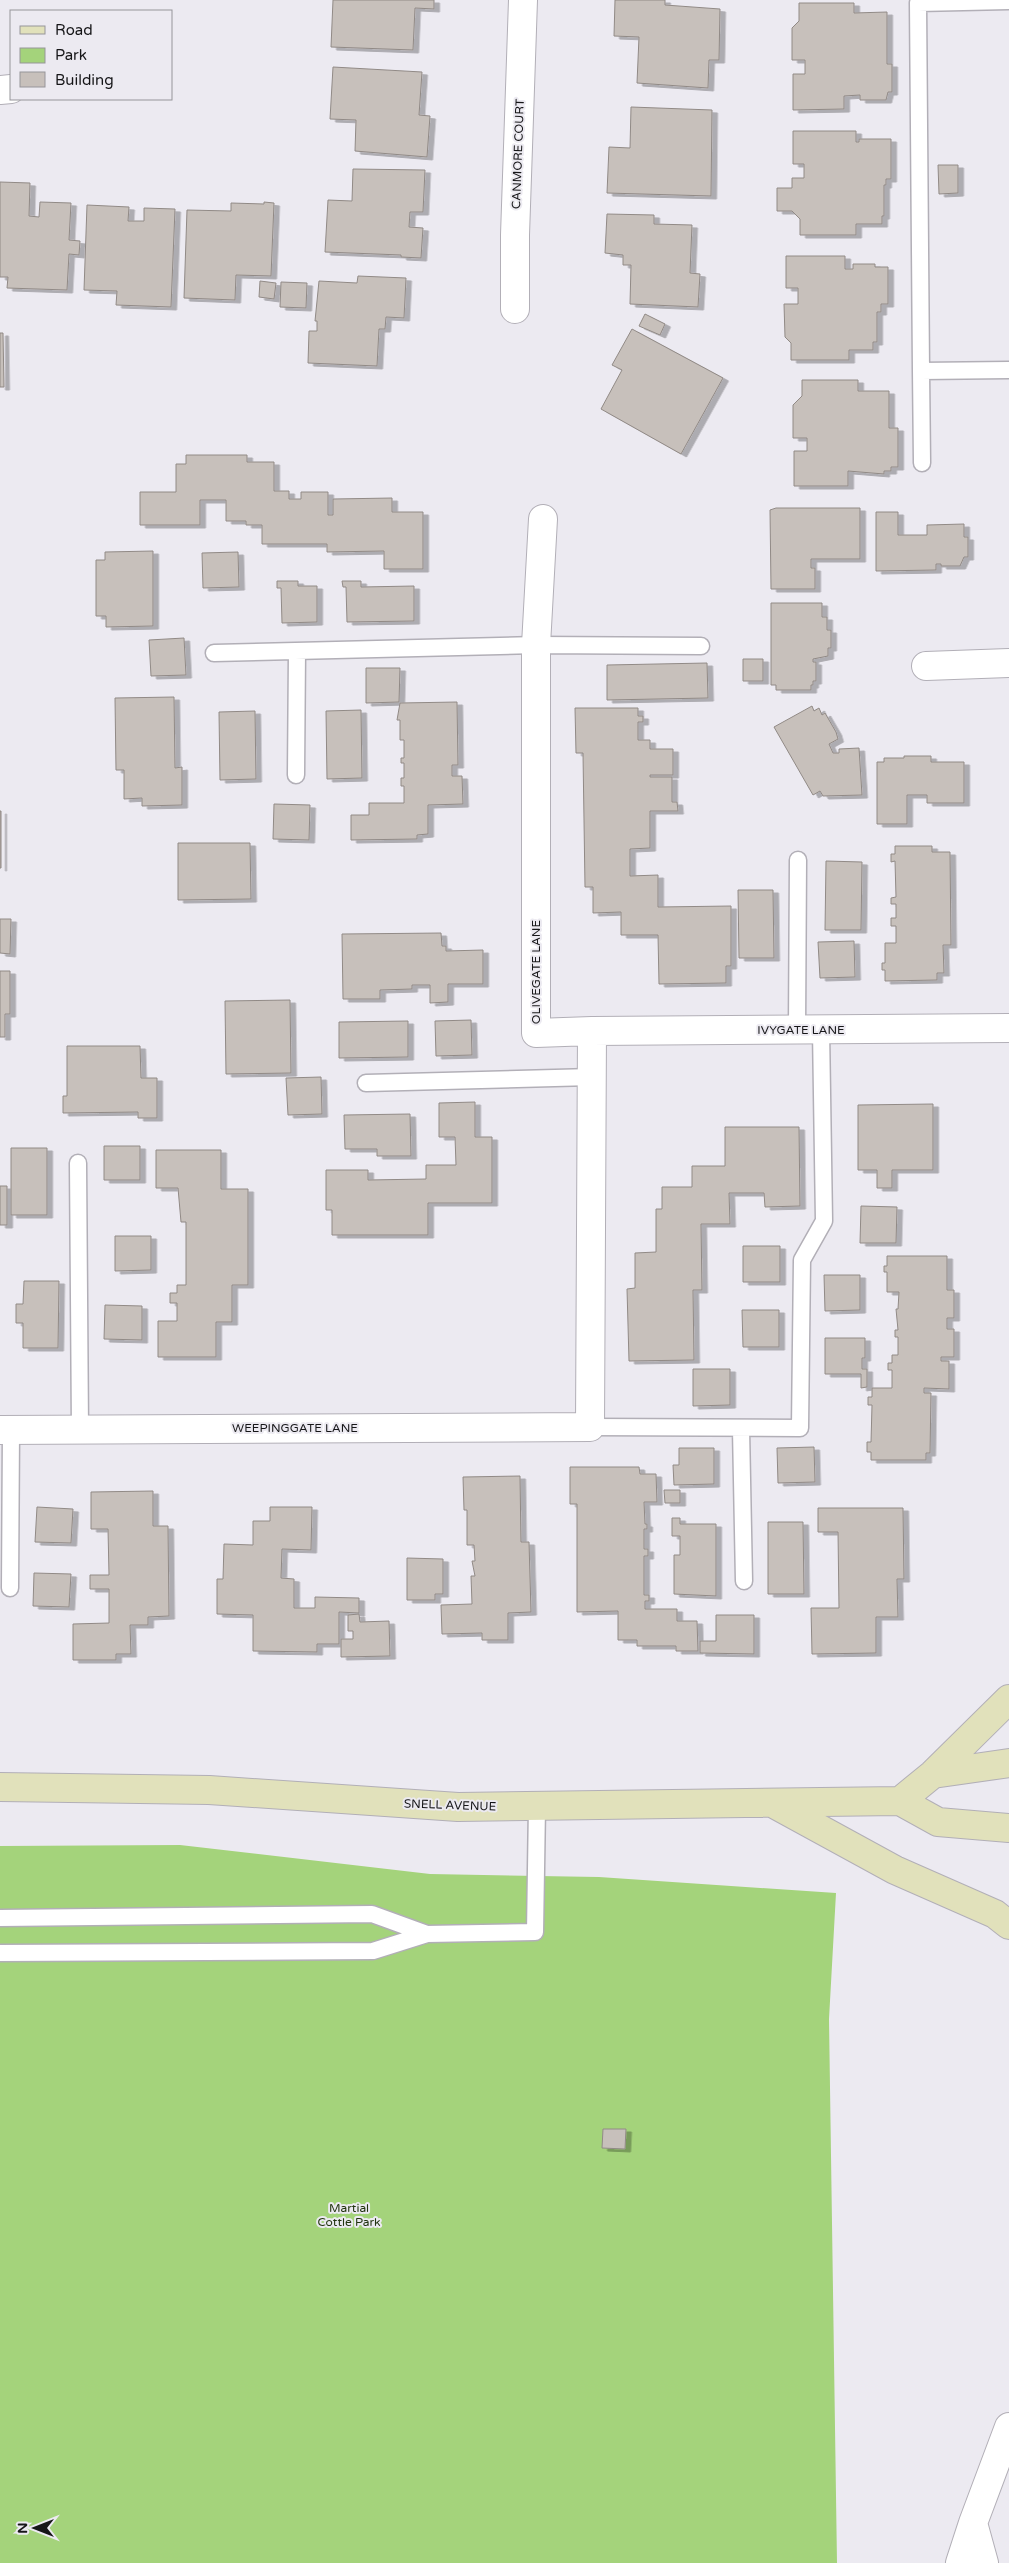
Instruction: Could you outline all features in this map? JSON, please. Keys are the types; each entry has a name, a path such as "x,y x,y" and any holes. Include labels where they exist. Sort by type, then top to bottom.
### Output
{"main road":[{"path":"1009,1699 933,1774 900,1801 938,1822 1009,1828"},
{"path":"933,1774 1009,1763"},
{"name":"SNELL AVENUE","path":"0,1788 210,1790 458,1807 900,1801"},
{"path":"774,1804 894,1870 995,1914 1009,1925"}],"street":[{"name":"CANMORE COURT","path":"515,309 515,235 523,0"},
{"name":"OLIVEGATE LANE","path":"543,519 536,645 536,1033 592,1031"},
{"path":"926,666 1009,663"},
{"name":"IVYGATE LANE","path":"592,1031 1009,1028"},
{"path":"590,1426 592,1031"},
{"name":"WEEPINGGATE LANE","path":"6,1430 590,1426"},
{"path":"960,2563 1009,2427"},
{"path":"973,2523 984,2563"}],"lane":[{"path":"922,463 918,3 1009,1"},
{"path":"921,371 1009,370"},
{"path":"214,653 536,645 702,646"},
{"path":"296,775 297,652"},
{"path":"590,1426 742,1429 800,1428 802,1260 824,1221 798,860"},
{"path":"366,1083 592,1077"},
{"path":"78,1163 80,1430"},
{"path":"742,1429 744,1581"},
{"path":"6,1430 10,1588"},
{"path":"0,1953 374,1951 427,1934 535,1932 538,1806"},
{"path":"0,1918 372,1914 427,1934"}],"green space":[{"name":"Martial Cottle Park","path":"180,1845 430,1874 599,1877 836,1893 829,2019 837,2563 0,2563 0,1846"}],"building":[{"path":"333,0 434,0 434,9 415,8 413,50 331,47"},
{"path":"615,0 665,0 665,5 720,9 719,60 709,60 708,88 637,83 639,37 614,36"},
{"path":"799,3 854,3 854,13 887,12 887,64 892,64 892,92 888,92 886,100 860,100 860,95 844,96 844,109 793,110 793,74 805,74 805,60 792,60 792,28 799,21"},
{"path":"333,67 422,72 419,115 430,116 427,157 355,151 356,120 330,119"},
{"path":"631,107 712,110 711,196 607,193 609,147 630,148"},
{"path":"793,131 856,131 856,142 859,142 859,139 891,139 891,179 886,179 886,185 884,185 884,216 882,216 882,224 856,224 856,235 800,235 800,219 792,211 777,211 777,188 792,188 792,178 804,178 804,164 793,164"},
{"path":"938,165 958,165 958,193 939,194"},
{"path":"353,169 425,170 423,212 410,212 409,227 423,228 421,258 401,257 401,255 325,252 328,200 352,201"},
{"path":"0,182 30,183 29,216 39,217 40,202 71,203 69,240 80,241 79,255 69,254 67,290 7,288 8,277 0,277"},
{"path":"264,202 274,203 271,276 236,275 235,300 184,298 187,210 231,211 231,203 264,204"},
{"path":"87,205 129,207 128,221 144,221 144,208 175,209 171,307 116,305 117,291 84,290"},
{"path":"607,214 654,215 654,224 692,225 690,273 700,274 698,307 630,304 631,265 623,265 623,255 605,253"},
{"path":"786,256 845,256 845,269 853,269 853,264 875,264 875,267 888,267 888,304 881,304 881,312 877,312 877,342 873,342 873,350 849,350 849,360 791,360 791,343 785,337 784,304 798,304 798,288 786,288"},
{"path":"358,276 406,278 404,318 386,317 385,329 379,329 377,366 308,363 309,331 317,331 317,321 315,321 319,281 357,283"},
{"path":"260,281 276,283 274,299 259,297"},
{"path":"281,282 307,283 306,308 280,307"},
{"path":"645,314 665,324 660,335 639,326"},
{"path":"632,329 723,378 681,454 601,409 622,370 612,365"},
{"path":"0,333 3,333 4,387 0,387"},
{"path":"802,380 858,380 858,391 889,391 889,428 898,428 898,467 891,467 891,471 884,471 884,474 848,471 848,486 794,486 794,451 807,451 807,438 793,438 793,405 802,396"},
{"path":"186,455 247,455 247,462 274,462 274,491 289,491 289,499 301,499 301,492 328,492 328,515 333,515 333,499 392,498 392,512 423,512 423,569 384,569 384,551 327,552 327,544 262,544 262,525 246,525 246,521 226,521 226,500 200,500 200,525 140,525 140,492 176,492 176,464 186,464"},
{"path":"776,508 860,508 860,559 811,559 811,568 815,568 815,589 771,589 770,510"},
{"path":"876,512 898,512 898,535 927,535 927,525 964,524 964,537 968,537 968,557 964,557 960,566 941,566 941,564 936,564 936,570 876,571"},
{"path":"153,551 153,626 106,627 106,616 96,616 96,560 105,560 105,552"},
{"path":"238,552 239,587 203,588 202,553"},
{"path":"277,581 298,581 298,586 317,586 317,622 282,623 281,588 277,588"},
{"path":"342,581 361,581 361,587 414,586 414,621 347,622 346,587 343,587"},
{"path":"771,603 822,603 822,617 827,617 827,630 831,630 831,648 828,648 828,656 813,659 813,662 816,662 816,681 813,681 811,690 776,690 776,685 771,685"},
{"path":"184,638 186,675 151,676 149,640"},
{"path":"743,659 763,659 763,681 743,681"},
{"path":"707,663 708,698 607,700 607,665"},
{"path":"366,668 400,668 399,702 366,703"},
{"path":"174,697 175,768 182,767 182,805 142,806 142,798 124,799 124,770 116,770 115,698"},
{"path":"457,702 458,765 452,765 452,776 462,776 463,804 428,805 428,834 417,835 417,839 351,840 351,815 369,815 369,803 404,803 404,786 401,786 401,778 404,778 404,763 401,763 401,758 404,758 404,740 400,740 400,720 397,720 400,703"},
{"path":"812,706 814,711 819,708 822,715 825,713 836,732 838,739 829,744 833,753 839,753 839,749 859,748 862,795 823,796 820,791 813,795 774,727"},
{"path":"575,708 638,708 638,716 643,716 643,722 638,722 638,740 650,740 650,749 673,749 673,775 650,775 650,777 672,777 672,802 677,802 678,811 650,811 650,848 630,849 630,876 658,875 658,907 731,906 731,966 726,966 726,983 659,984 658,935 621,935 621,912 593,913 593,887 585,887 583,753 576,753"},
{"path":"361,710 362,778 327,779 326,711"},
{"path":"255,711 256,779 220,780 219,712"},
{"path":"904,756 931,756 931,762 964,762 964,803 927,803 927,795 907,795 907,824 877,824 877,762 884,762 884,758 904,758"},
{"path":"274,804 310,805 309,840 273,839"},
{"path":"1,811 1,868 0,868"},
{"path":"178,843 250,843 251,899 178,900"},
{"path":"895,846 932,846 932,852 950,852 951,945 943,945 944,973 937,973 937,980 885,981 885,970 882,970 882,963 885,963 885,943 896,943 896,926 891,926 891,918 896,918 896,904 891,904 891,898 896,897 895,861 891,862 891,854 895,854"},
{"path":"826,861 862,862 861,930 825,930"},
{"path":"738,890 773,890 774,958 739,958"},
{"path":"0,919 11,919 10,954 0,953"},
{"path":"441,933 442,946 446,946 446,951 483,950 483,984 448,984 448,1002 430,1003 430,985 412,985 412,989 380,990 380,999 343,999 342,934"},
{"path":"854,941 855,977 820,978 818,942"},
{"path":"0,971 10,971 10,1014 5,1014 5,1037 0,1037"},
{"path":"290,1000 291,1073 226,1074 225,1001"},
{"path":"471,1020 472,1055 436,1056 435,1021"},
{"path":"408,1021 408,1057 339,1058 339,1022"},
{"path":"67,1046 140,1046 141,1078 157,1078 157,1118 138,1118 138,1112 63,1113 63,1096 67,1096"},
{"path":"321,1077 322,1114 288,1115 286,1078"},
{"path":"475,1102 475,1137 492,1137 492,1203 428,1203 428,1235 332,1235 332,1210 326,1210 326,1170 368,1170 368,1180 426,1179 426,1165 456,1165 455,1137 439,1137 439,1103"},
{"path":"933,1104 933,1170 892,1170 892,1188 877,1188 877,1170 858,1170 858,1105"},
{"path":"410,1114 411,1156 377,1156 377,1149 345,1149 344,1115"},
{"path":"725,1127 799,1127 800,1206 765,1207 764,1193 729,1193 730,1224 701,1224 702,1290 693,1290 694,1360 629,1361 627,1289 635,1288 635,1253 656,1252 656,1209 662,1209 662,1187 692,1187 692,1166 725,1166"},
{"path":"104,1146 140,1146 140,1180 104,1180"},
{"path":"11,1148 47,1148 47,1215 11,1215"},
{"path":"156,1150 221,1150 221,1189 248,1189 248,1285 232,1285 232,1322 216,1322 216,1357 158,1357 158,1321 177,1321 177,1303 170,1303 170,1293 177,1293 177,1285 186,1285 186,1222 181,1222 178,1188 156,1188"},
{"path":"0,1186 7,1186 7,1225 0,1225"},
{"path":"861,1206 897,1207 896,1243 860,1243"},
{"path":"115,1236 151,1236 151,1270 115,1271"},
{"path":"743,1246 780,1246 780,1282 743,1282"},
{"path":"887,1256 947,1256 947,1290 954,1290 954,1318 947,1318 947,1329 954,1329 954,1357 941,1357 941,1361 949,1361 949,1389 924,1388 924,1393 931,1393 930,1453 926,1453 926,1460 871,1460 871,1452 867,1452 867,1442 871,1442 872,1405 868,1405 868,1397 872,1397 872,1388 892,1388 892,1370 888,1370 888,1363 892,1363 892,1355 898,1355 898,1337 895,1337 895,1330 898,1330 896,1309 898,1309 899,1292 887,1292 887,1272 884,1272 884,1266 887,1266"},
{"path":"824,1275 860,1275 860,1310 825,1311"},
{"path":"24,1281 59,1281 58,1348 23,1348 23,1323 16,1323 16,1304 23,1304"},
{"path":"105,1305 142,1306 142,1340 104,1339"},
{"path":"742,1310 779,1310 779,1347 743,1347"},
{"path":"825,1338 865,1338 865,1358 862,1358 862,1369 867,1369 867,1387 861,1388 861,1374 825,1374"},
{"path":"693,1369 730,1369 730,1405 693,1406"},
{"path":"814,1447 815,1482 778,1483 777,1448"},
{"path":"679,1448 714,1448 714,1484 674,1485 673,1465 679,1465"},
{"path":"570,1467 639,1467 640,1474 656,1474 657,1502 644,1502 647,1529 644,1529 644,1549 648,1549 648,1556 644,1556 644,1595 649,1595 649,1601 645,1601 645,1609 677,1609 677,1621 697,1621 698,1651 676,1651 676,1646 637,1646 637,1640 618,1640 618,1611 577,1612 577,1504 570,1504"},
{"path":"520,1476 521,1542 529,1542 531,1612 508,1613 508,1640 482,1640 482,1633 442,1634 441,1605 472,1604 471,1576 475,1576 472,1561 475,1561 474,1545 467,1545 467,1510 464,1510 463,1477"},
{"path":"664,1490 680,1490 680,1503 665,1503"},
{"path":"153,1491 153,1526 168,1526 169,1616 148,1617 148,1625 130,1625 131,1654 116,1654 116,1660 73,1660 73,1624 109,1623 109,1589 90,1589 90,1575 109,1575 108,1529 91,1529 91,1492"},
{"path":"37,1507 73,1509 71,1543 35,1542"},
{"path":"270,1507 312,1507 311,1550 282,1549 281,1578 294,1579 294,1608 315,1608 315,1597 359,1598 359,1613 339,1612 339,1644 317,1644 317,1652 253,1651 253,1615 217,1614 217,1579 223,1579 224,1544 253,1545 253,1521 270,1521"},
{"path":"818,1508 903,1508 904,1579 897,1579 898,1617 876,1617 876,1653 812,1654 811,1608 839,1608 838,1532 818,1532"},
{"path":"672,1518 680,1518 680,1524 716,1524 716,1596 674,1594 674,1555 680,1555 680,1536 672,1536"},
{"path":"768,1522 803,1522 804,1594 768,1594"},
{"path":"407,1558 443,1559 443,1594 435,1594 435,1600 407,1600"},
{"path":"34,1573 71,1574 69,1607 33,1606"},
{"path":"359,1614 360,1622 389,1621 390,1656 341,1657 341,1639 353,1639 353,1631 348,1631 348,1615"},
{"path":"716,1615 754,1615 754,1654 700,1653 700,1641 716,1641"},
{"path":"603,2129 626,2129 625,2149 602,2148"}]}
